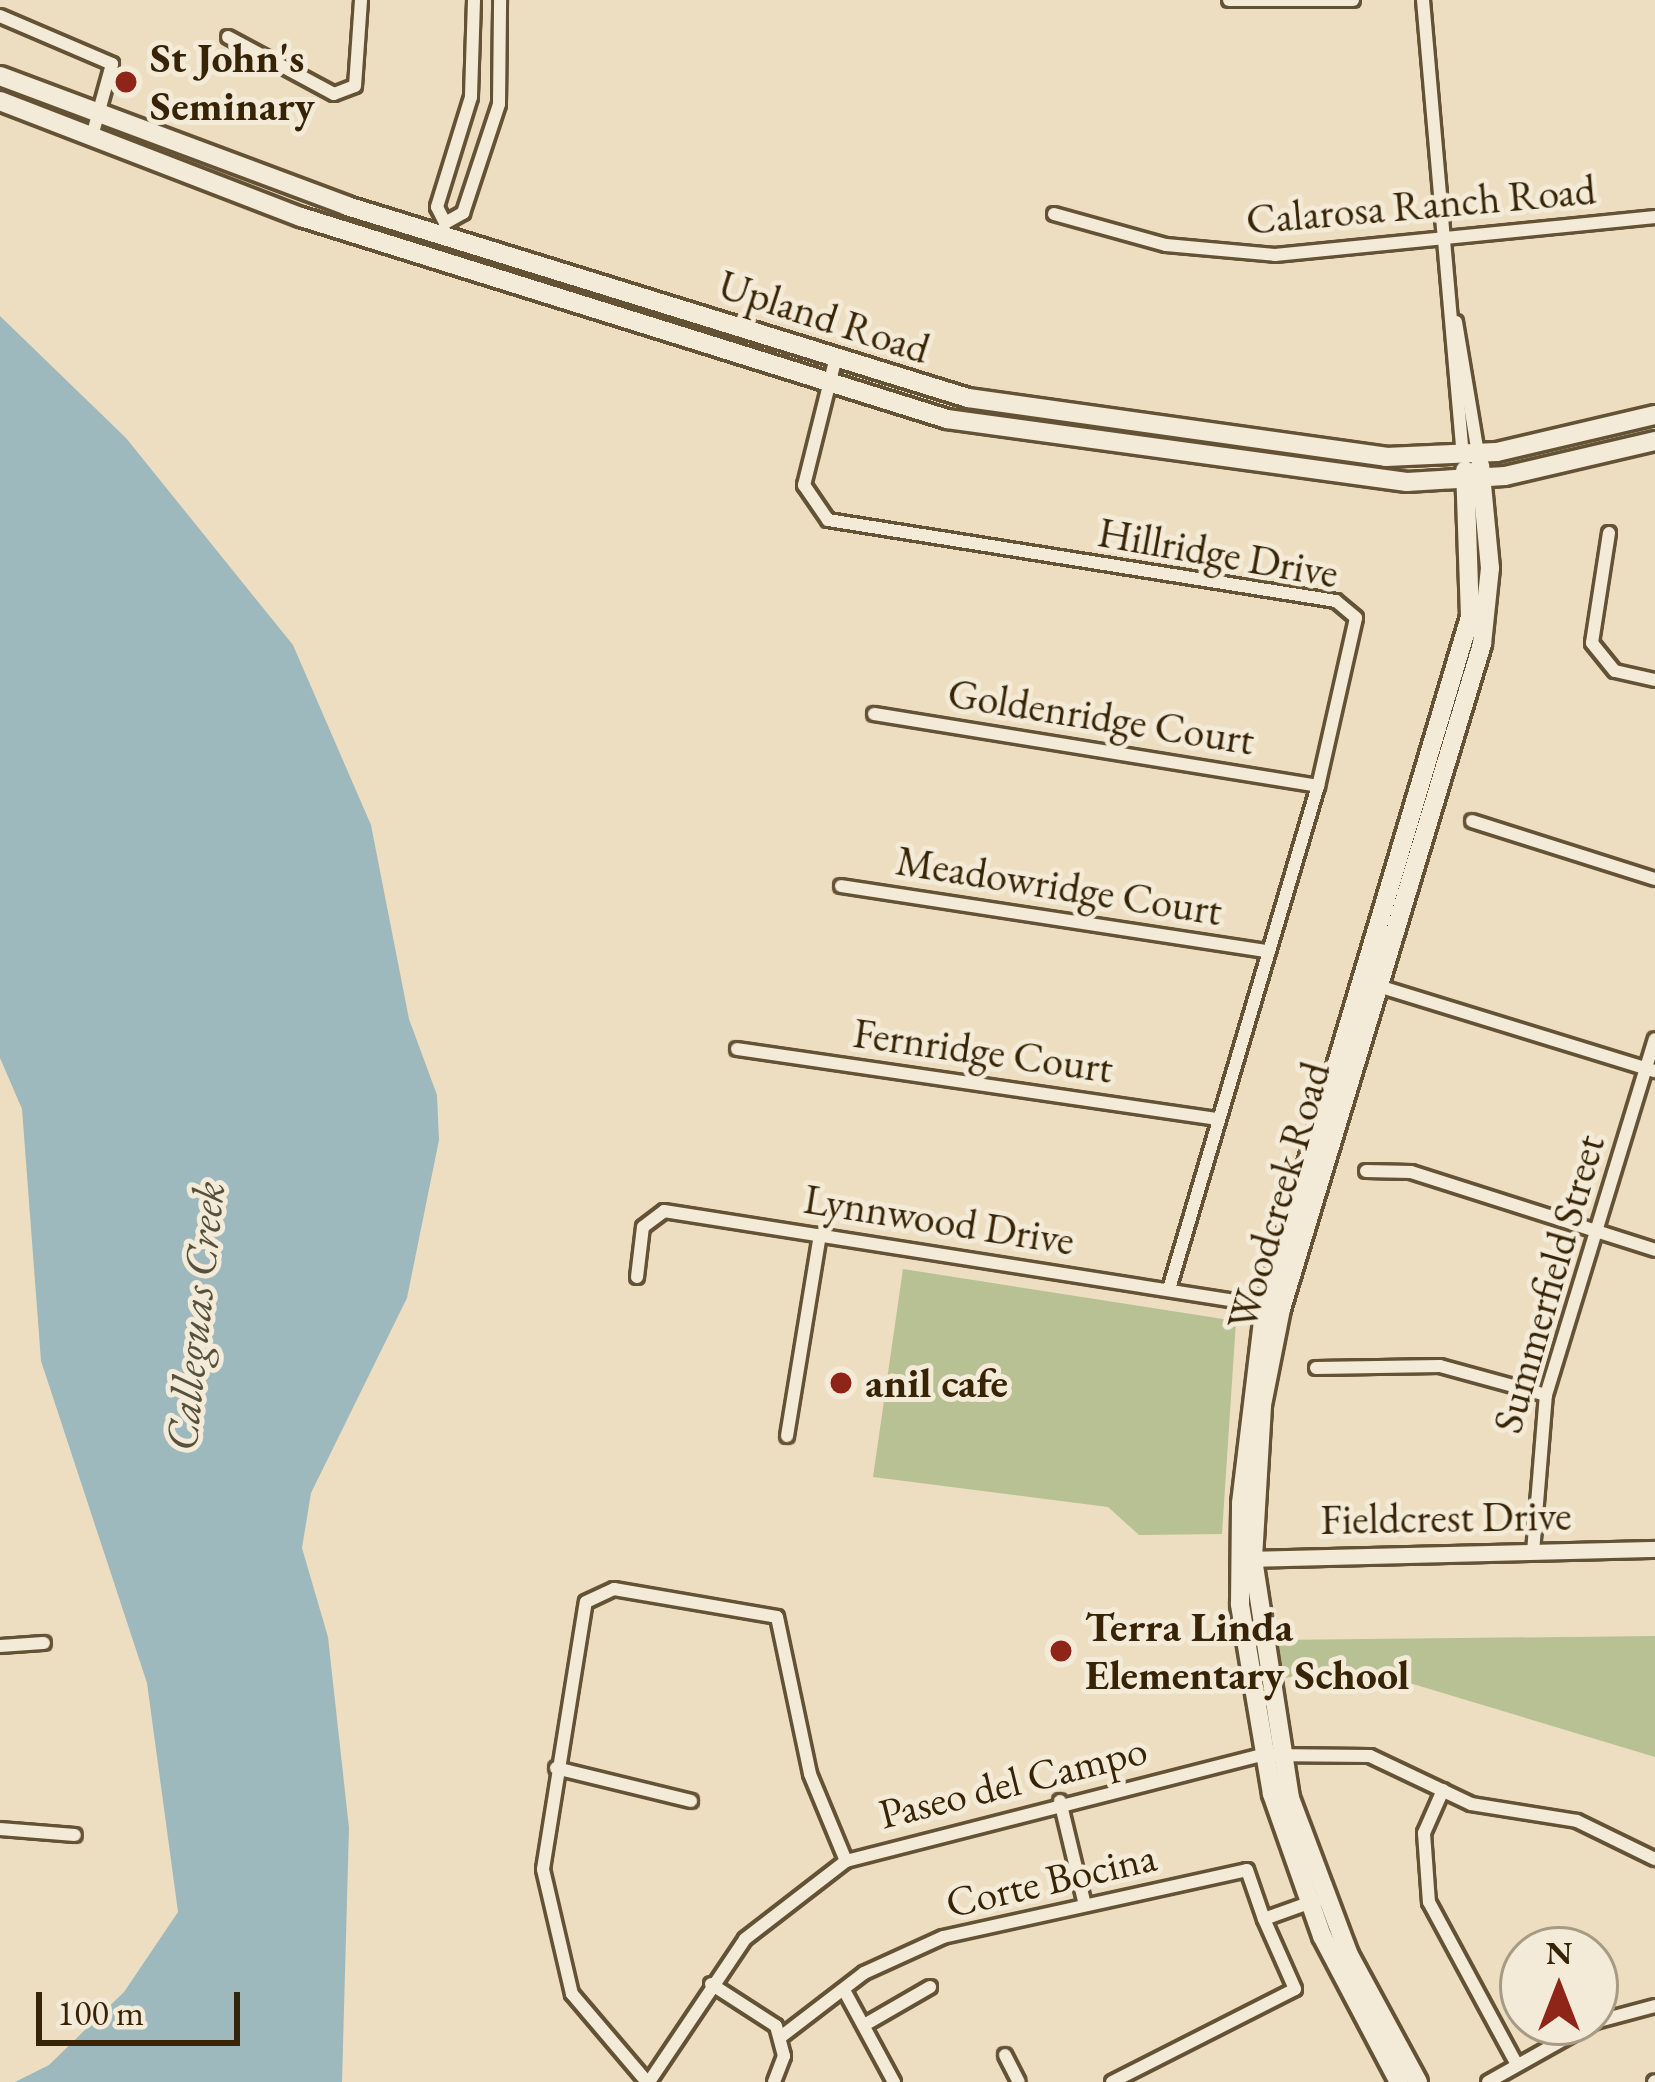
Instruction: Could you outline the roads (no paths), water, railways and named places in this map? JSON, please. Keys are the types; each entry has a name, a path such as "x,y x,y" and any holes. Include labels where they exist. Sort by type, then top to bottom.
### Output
{"main road":[{"name":"Upland Road","path":"0,76 100,115 834,365 1228,439 1471,455 1655,415"},
{"name":"Upland Road","path":"0,101 301,217 630,314 828,387 1022,433 1296,473 1474,478 1655,441"},
{"name":"Woodcreek Road","path":"1399,2082 1316,1900 1271,1754 1246,1559 1273,1307 1371,983 1470,617 1471,455"},
{"name":"Woodcreek Road","path":"1316,1900 1418,2082"}],"street":[{"path":"228,38 334,94 355,86 361,0"},
{"path":"474,0 471,97 437,207 445,223 463,213 499,104 500,0"},
{"path":"1228,0 1353,0"},
{"name":"Woodcreek Road","path":"1423,0 1471,455"},
{"path":"0,16 112,64 92,136"},
{"name":"Calarosa Ranch Road","path":"1054,214 1229,254 1655,218"},
{"name":"Hillridge Drive","path":"834,365 804,485 828,520 1344,604 1358,630 1318,786 1168,1289"},
{"path":"1609,533 1592,643 1616,671 1655,680"},
{"name":"Goldenridge Court","path":"874,714 1318,786"},
{"path":"1472,821 1655,879"},
{"name":"Meadowridge Court","path":"841,886 1268,951"},
{"path":"1371,983 1651,1070"},
{"name":"Summerfield Street","path":"1533,1552 1546,1395 1651,1070 1655,1039"},
{"name":"Fernridge Court","path":"737,1049 1219,1119"},
{"path":"1366,1172 1411,1172 1655,1250"},
{"name":"Lynnwood Drive","path":"637,1276 644,1227 664,1211 1273,1307"},
{"path":"787,1436 820,1235"},
{"path":"1316,1368 1440,1366 1546,1395"},
{"name":"Fieldcrest Drive","path":"1246,1559 1655,1549"},
{"path":"648,2082 590,2027 560,1950 543,1869 556,1768 592,1596 614,1589 766,1612 787,1634 809,1774 847,1861"},
{"path":"0,1646 44,1643"},
{"name":"Paseo del Campo","path":"648,2082 711,1984 763,1921 847,1861 1060,1801 1271,1754 1370,1756 1443,1790 1577,1821 1655,1859"},
{"path":"556,1768 691,1801"},
{"path":"1443,1790 1424,1833 1429,1902 1516,2065"},
{"path":"1060,1801 1084,1905"},
{"path":"0,1829 75,1835"},
{"name":"Corte Bocina","path":"782,2036 914,1946 1247,1870 1264,1919"},
{"path":"1112,2082 1295,1989 1264,1919 1316,1900"},
{"path":"711,1984 782,2036 774,2082"},
{"path":"866,2024 930,1987"},
{"path":"844,1990 893,2082"},
{"path":"1619,2016 1655,2006"},
{"path":"1494,2080 1551,2046"},
{"path":"1005,2055 1019,2082"}],"water":[{"name":"Calleguas Creek","path":"0,316 126,438 293,645 371,825 409,1019 437,1095 439,1140 407,1298 311,1493 302,1548 328,1637 349,1828 342,2082 15,2082 49,2065 124,1992 178,1912 147,1683 41,1361 22,1109 0,1058"}],"place":[{"name":"St John's Seminary","path":"126,82"},
{"name":"anil cafe","path":"841,1383"},
{"name":"Terra Linda Elementary School","path":"1061,1651"}]}
